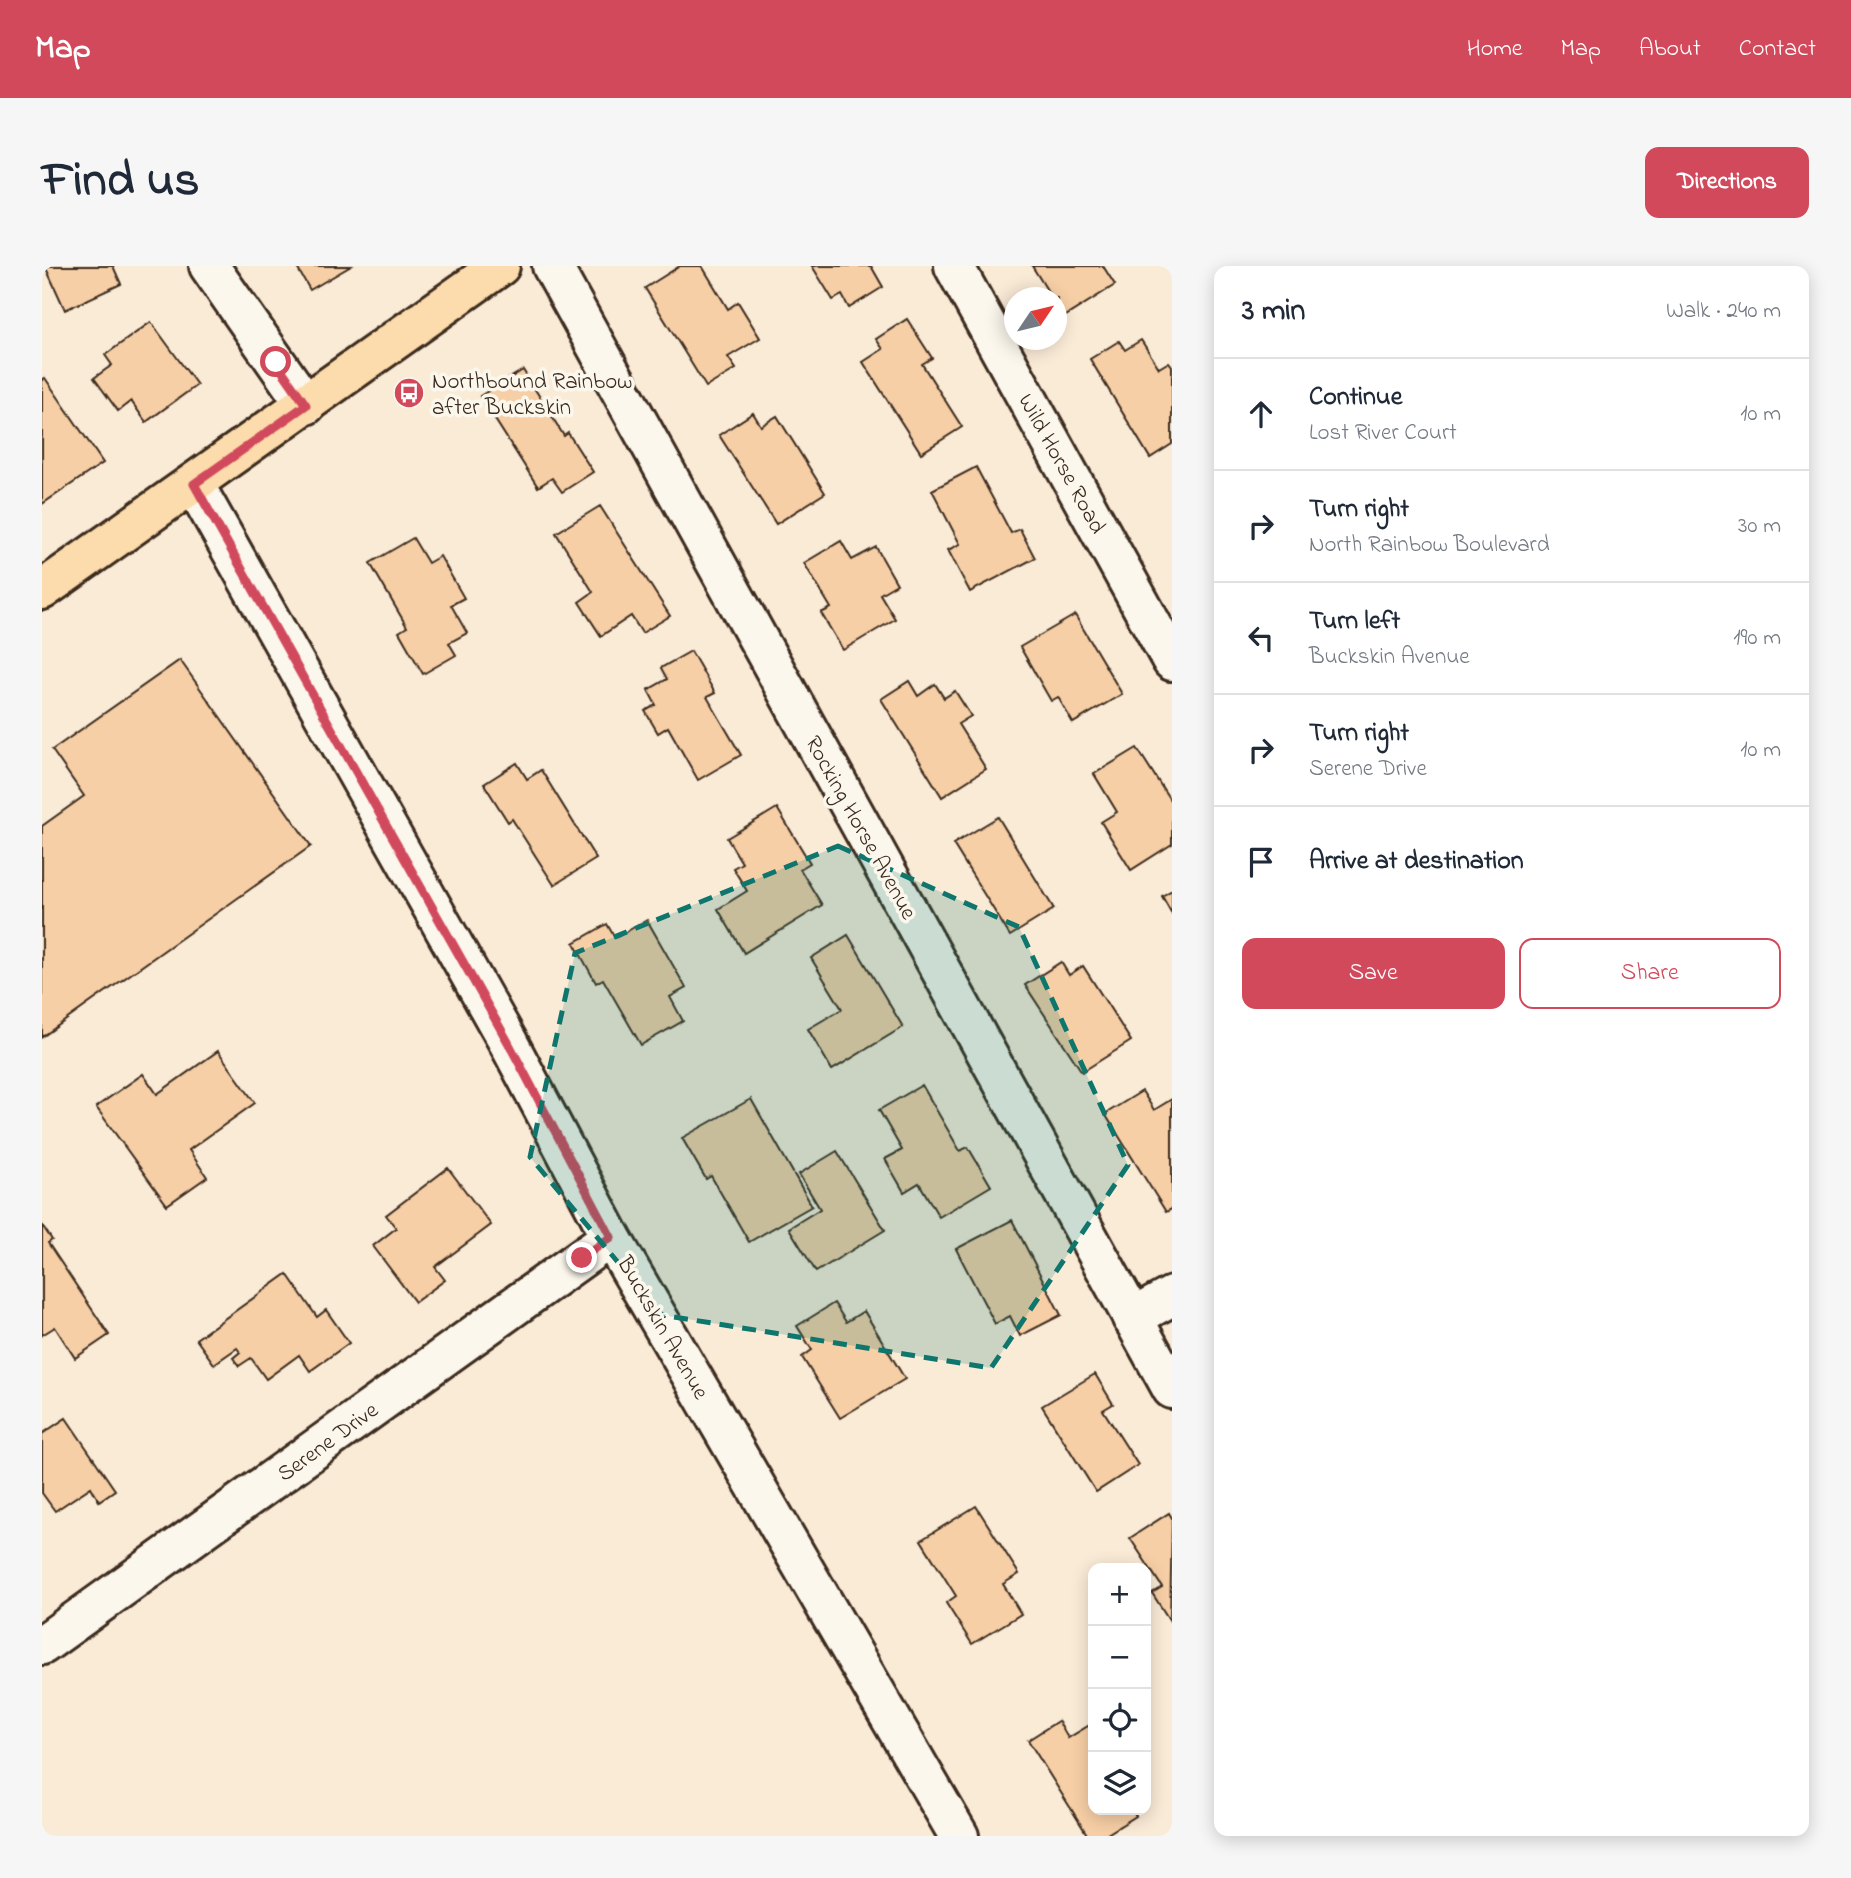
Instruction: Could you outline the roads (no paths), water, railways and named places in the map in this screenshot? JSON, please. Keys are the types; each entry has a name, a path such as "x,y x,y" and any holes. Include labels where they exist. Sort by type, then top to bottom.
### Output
{"main road":[{"path":"42,590 500,266"}],"street":[{"path":"209,266 306,405"},
{"name":"Rocking Horse Avenue","path":"552,266 1172,1389"},
{"name":"Wild Horse Road","path":"954,266 1172,661"},
{"name":"Buckskin Avenue","path":"194,484 508,1042 611,1237 959,1836"},
{"name":"Serene Drive","path":"42,1645 611,1237"},
{"path":"1132,1318 1172,1296"}],"place":[{"name":"Northbound Rainbow after Buckskin","path":"409,393"}]}
